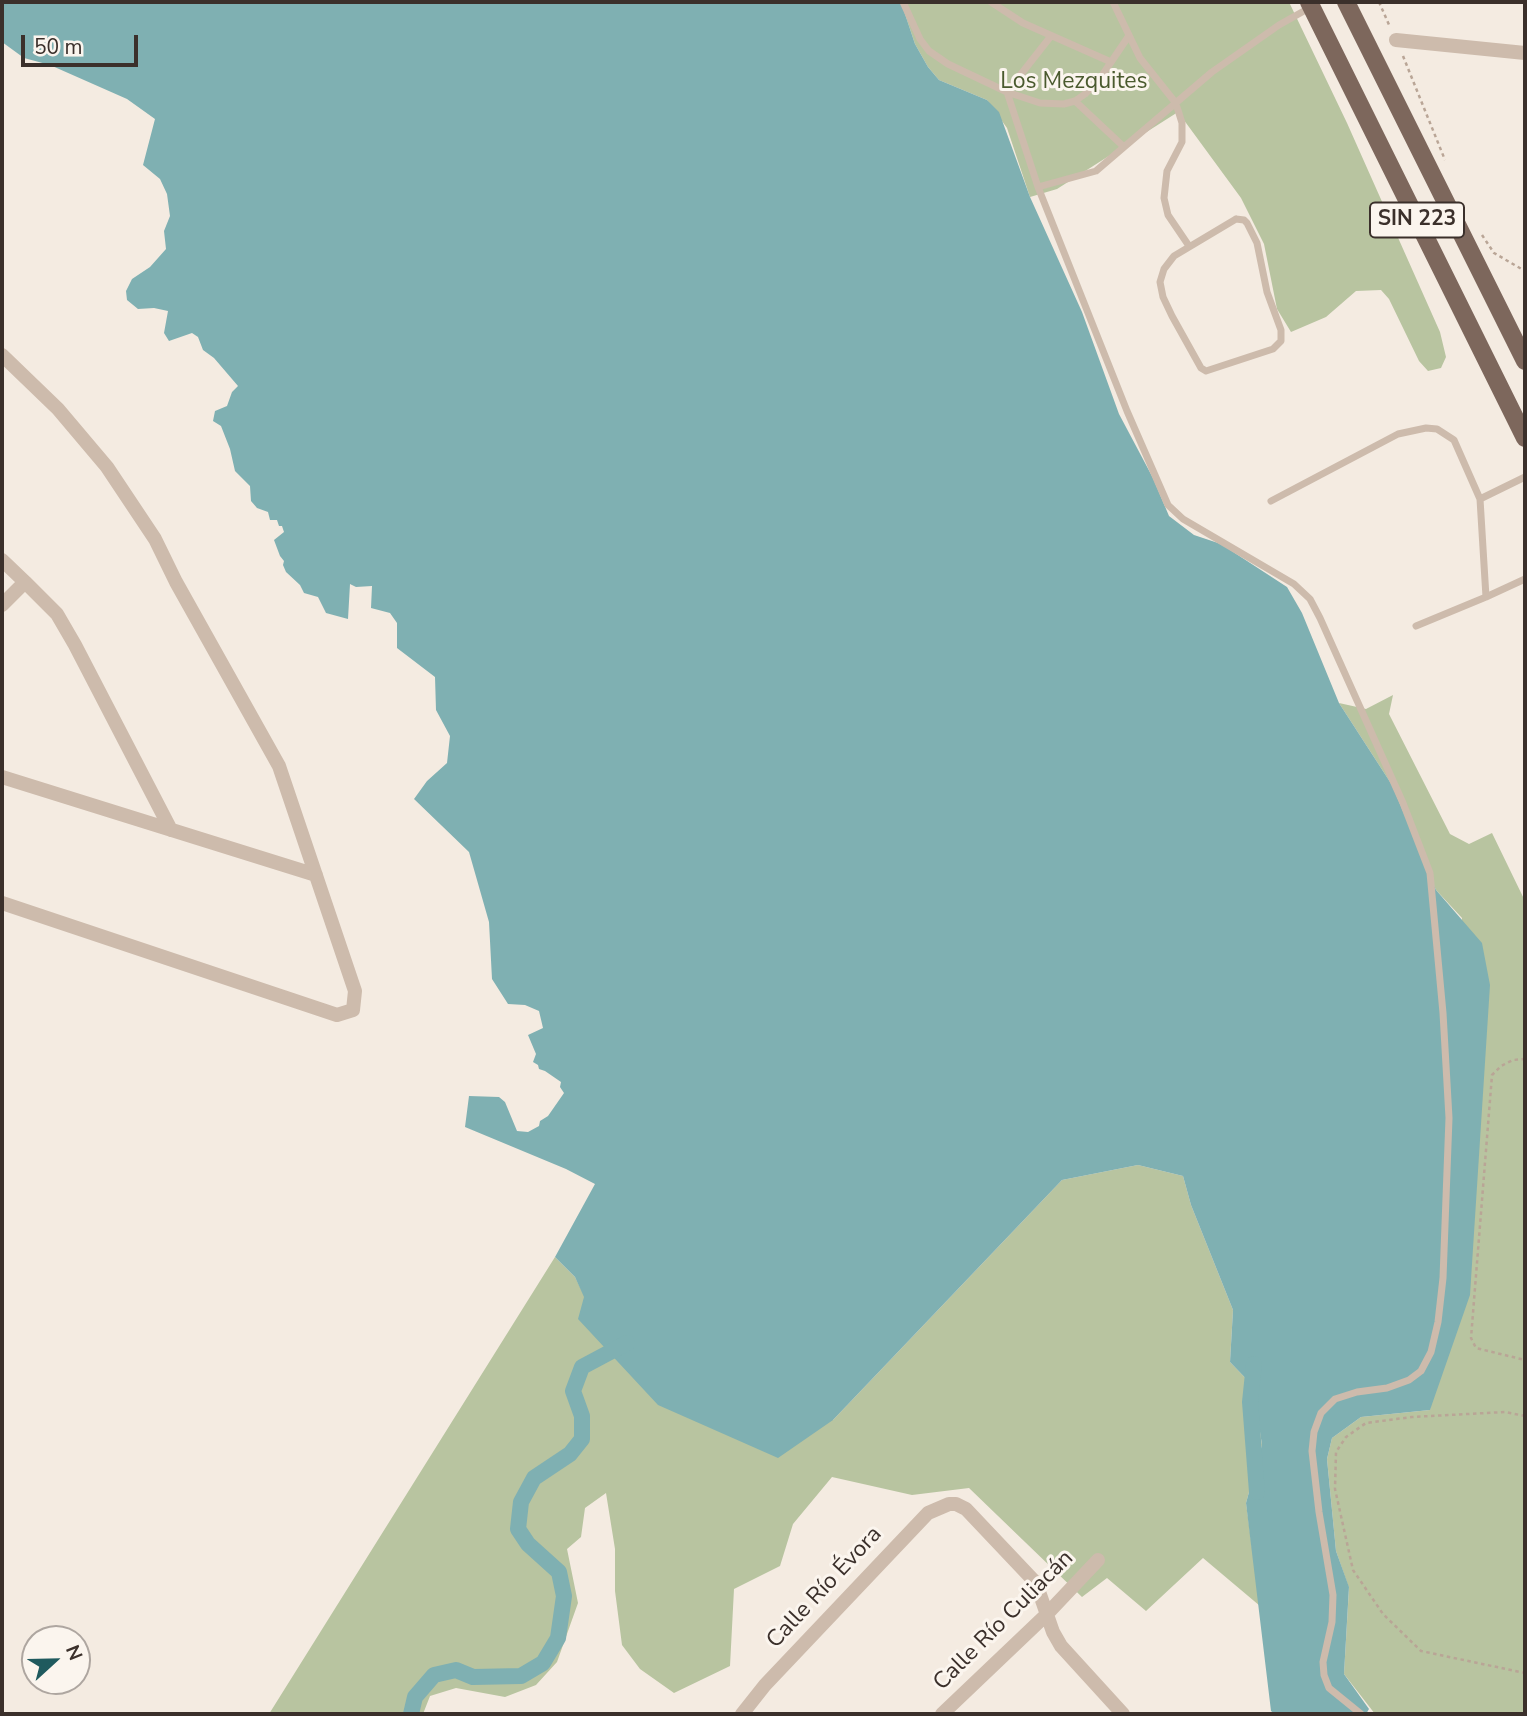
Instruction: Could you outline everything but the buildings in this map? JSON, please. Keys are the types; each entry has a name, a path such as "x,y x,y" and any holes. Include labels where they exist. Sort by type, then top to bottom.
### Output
{"main road":[{"name":"SIN 223","path":"1346,2 1525,361"},
{"name":"SIN 223","path":"1314,3 1525,438"}],"street":[{"path":"1396,40 1525,53"},
{"path":"2,355 58,409 107,467 155,539 176,582 279,766 355,991 353,1010 337,1015 2,903"},
{"path":"2,560 57,614 171,830"},
{"path":"2,605 25,582"},
{"path":"2,778 316,874"},
{"name":"Calle Río Évora","path":"746,1713 765,1685 928,1513 949,1504 966,1509 1036,1583 1046,1615"},
{"name":"Calle Río Culiacán","path":"942,1714 1046,1615 1098,1560"},
{"path":"1046,1615 1061,1646 1123,1714"}],"lane":[{"path":"903,2 920,39 929,51 948,64 1007,92 1040,103 1065,104 1075,101 1091,88 1128,37"},
{"path":"991,2 1023,23 1111,62"},
{"path":"1113,2 1140,58 1175,102 1183,134 1177,155 1167,171 1164,198 1168,215 1189,246"},
{"path":"1038,187 1096,171 1175,102 1262,36 1314,3"},
{"path":"1007,92 1051,36"},
{"path":"1007,92 1038,187 1127,411 1168,505 1183,519 1294,584 1310,599 1403,803 1430,873 1443,1013 1449,1118 1443,1278 1432,1352 1420,1371 1409,1380 1387,1388 1357,1392 1335,1399 1321,1413 1314,1432 1312,1451 1333,1595 1332,1622 1323,1662 1324,1675 1329,1688 1361,1714"},
{"path":"1075,101 1124,147"},
{"path":"1239,218 1248,223 1257,243 1267,292 1281,330 1281,341 1276,347 1209,371 1201,368 1172,316 1160,282 1164,269 1174,256 1189,246 1232,220 1239,218"},
{"path":"1271,501 1398,434 1426,428 1437,429 1454,440 1480,499 1486,597"},
{"path":"1480,499 1525,478"},
{"path":"1416,625 1525,579"}],"path":[{"path":"1379,2 1448,168"},
{"path":"1479,230 1494,253 1525,271"},
{"path":"1525,1059 1513,1060 1492,1075 1471,1338 1476,1348 1525,1360"},
{"path":"1525,1416 1505,1412 1412,1417 1366,1423 1346,1437 1335,1452 1335,1489 1353,1570 1383,1614 1421,1651 1525,1673"}],"green space":[{"name":"Los Mezquites","path":"901,2 1289,2 1347,123 1440,332 1446,357 1441,368 1428,371 1419,361 1389,299 1381,290 1356,291 1326,317 1291,332 1277,309 1264,244 1241,198 1178,112 1057,189 1030,197 1007,128 987,100 939,80 928,67 915,44"},
{"path":"1393,695 1389,714 1450,834 1469,844 1492,833 1525,901 1525,1714 1375,1714 1344,1674 1349,1588 1336,1551 1327,1459 1332,1438 1361,1417 1430,1410 1462,918 1436,890 1392,785 1339,703 1366,709"},
{"path":"1138,1165 1183,1176 1191,1205 1233,1310 1230,1362 1253,1386 1262,1445 1246,1503 1260,1606 1203,1558 1146,1611 1107,1578 1082,1597 969,1488 912,1495 832,1477 793,1524 780,1566 734,1589 730,1666 674,1693 640,1669 622,1645 615,1591 615,1549 606,1493 585,1508 581,1537 567,1549 578,1603 557,1662 536,1685 505,1697 456,1688 430,1696 423,1714 269,1714 555,1257 575,1277 585,1297 833,1420 1062,1180"}],"water":[{"path":"2,2 901,2 915,44 939,80 987,100 999,112 1030,197 1082,312 1119,414 1153,478 1169,516 1194,535 1221,544 1287,587 1302,613 1339,703 1392,785 1436,890 1482,943 1490,985 1470,1295 1430,1410 1361,1417 1332,1438 1327,1459 1336,1551 1349,1587 1344,1674 1369,1709 1366,1714 1275,1714 1271,1711 1246,1503 1262,1445 1253,1386 1230,1362 1233,1310 1191,1205 1183,1176 1138,1165 1062,1180 833,1420 778,1458 658,1405 578,1319 584,1297 575,1277 555,1257 595,1184 465,1127 469,1096 499,1097 505,1102 517,1131 528,1132 539,1126 540,1121 548,1116 564,1093 560,1087 561,1082 539,1069 533,1062 536,1054 528,1035 543,1028 539,1011 525,1005 508,1004 492,979 489,922 469,852 414,799 427,781 447,763 450,736 436,710 435,677 397,648 397,623 390,613 371,608 372,586 356,587 350,584 348,619 326,613 318,597 304,593 300,585 286,572 274,540 284,532 282,526 279,526 277,520 270,520 268,512 257,508 251,501 250,486 235,471 221,426 213,421 215,411 227,406 232,392 238,386 214,358 203,350 198,337 192,333 169,341 164,333 168,311 138,309 127,300 126,291 132,279 150,267 166,249 164,231 170,216 167,194 160,179 143,165 155,119 127,99 50,65 24,58 2,42"}],"waterway":[{"path":"411,1714 415,1697 434,1675 456,1670 473,1677 521,1676 543,1663 558,1638 564,1596 559,1572 528,1544 518,1529 521,1502 534,1478 570,1454 582,1439 582,1416 573,1391 582,1367 627,1343"},
{"path":"1254,1364 1250,1402 1257,1492"}]}
